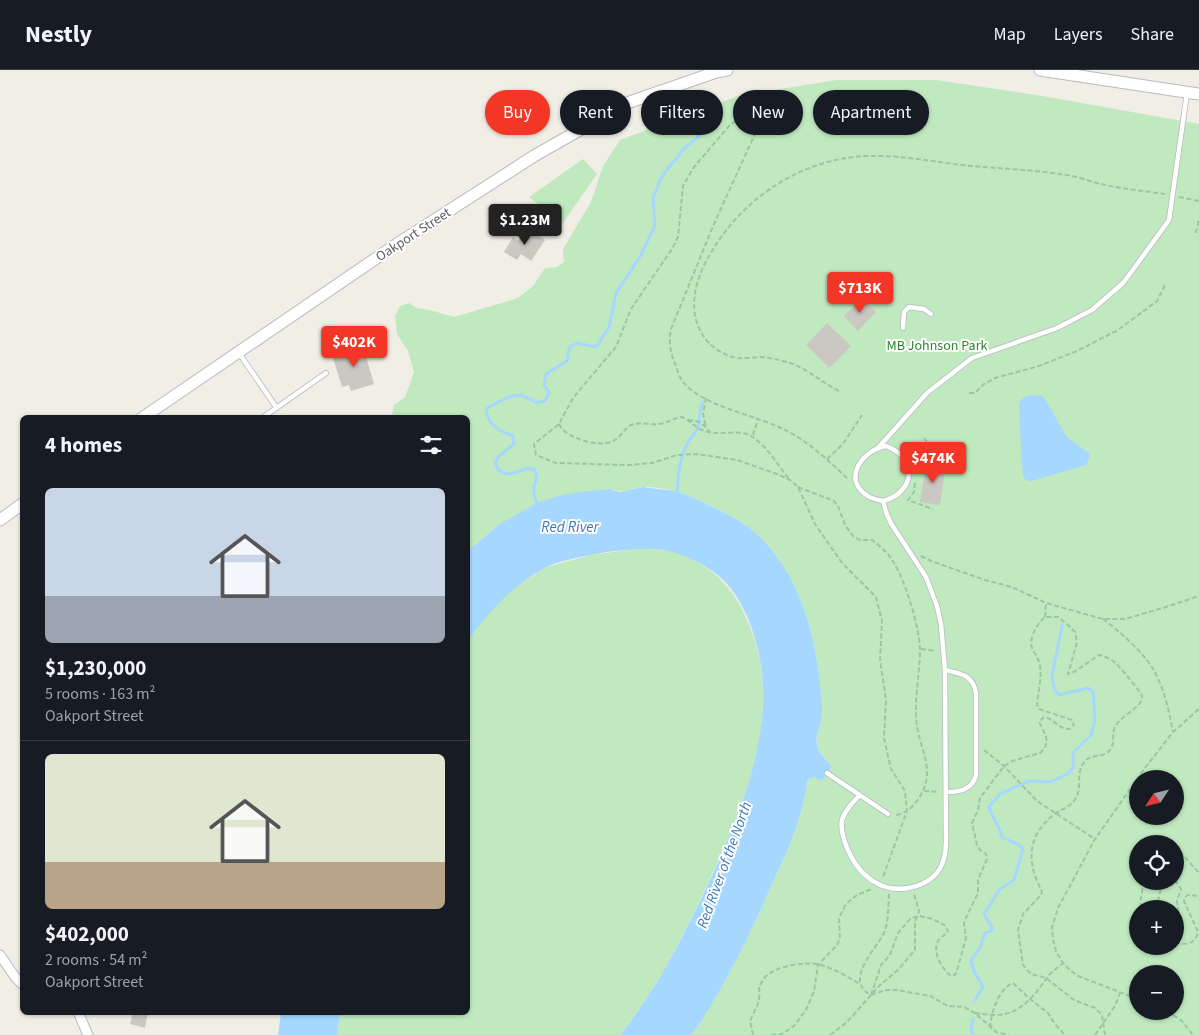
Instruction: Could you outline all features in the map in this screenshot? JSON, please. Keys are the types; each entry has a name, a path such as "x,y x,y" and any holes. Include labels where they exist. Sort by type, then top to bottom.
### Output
{"street":[{"name":"Oakport Street","path":"146,415 397,244 534,156 627,103 716,72 727,70"},
{"path":"1040,70 1199,94"},
{"path":"0,520 20,505"},
{"path":"0,955 20,982"},
{"path":"79,1015 88,1035"}],"lane":[{"path":"878,448 927,393 972,358 1056,328 1092,310 1123,283 1136,268 1169,220 1187,92"},
{"path":"903,328 904,312 909,307 924,309 931,314"},
{"path":"238,352 276,408"},
{"path":"266,415 326,373"},
{"path":"886,446 901,454 907,465 908,478 905,486 900,493 883,501 869,497 858,485 855,477 856,469 866,455 886,446"},
{"path":"860,794 842,820 841,830 844,842 856,864 870,880 892,888 911,888 936,874 942,865 946,853 945,670 941,624 926,576 892,525 883,501"},
{"path":"945,670 967,676 974,683 976,693 976,776 974,783 959,792 946,792"},
{"path":"827,773 888,814"}],"path":[{"path":"790,480 737,460 696,454 677,455 652,463 629,465 556,464 536,455 534,444 559,424 573,398 616,347 631,309 672,249 678,237 683,186 694,166 729,126 741,117 749,116 753,118 756,126 754,136 714,224 671,329 669,336 674,362 682,381 694,391 706,398 787,430 827,459 850,481 858,485"},
{"path":"839,391 814,375 788,362 762,357 737,358 716,349 708,341 697,324 693,306 698,280 707,259 724,233 750,203 804,169 842,159 877,156 1073,176 1123,188 1199,201"},
{"path":"1196,233 1199,218"},
{"path":"969,393 975,393 984,384 995,378 1039,366 1077,351 1118,330 1157,301 1165,285"},
{"path":"706,398 703,414 706,427"},
{"path":"827,459 843,444 862,415"},
{"path":"559,424 561,429 570,435 588,442 598,443 611,442 630,426 663,424 673,418 682,417 704,431 721,434 733,432 752,436 767,450 798,488 815,524 842,563 876,597 882,621 880,660 886,700 884,738 891,769 905,791 907,811 880,885 856,895 846,904 839,918 840,938 836,946 818,964 814,991 806,1010 794,1026 782,1034 771,1035"},
{"path":"752,436 758,419"},
{"path":"688,420 696,420 710,432"},
{"path":"907,465 929,456 935,451 924,438"},
{"path":"929,456 931,463"},
{"path":"924,472 914,471 915,485 908,500 933,510"},
{"path":"798,488 834,501 838,506 845,525 853,536 860,540 872,540 887,553 900,573 917,624 920,649 916,693 916,720 928,774 924,791 915,804 899,815 888,814"},
{"path":"910,550 931,561 1012,587 1046,604 1103,619 1124,619 1166,608 1199,596"},
{"path":"872,995 881,965 890,955 898,933 911,918 934,919 948,928 948,932 937,941 936,947 942,967 951,976 956,974 966,938 964,922 978,893 978,880 986,859 986,854 977,845 972,822 978,810 980,798 1004,766 1044,750 1048,739 1039,722 1044,717 1049,718 1064,729 1070,729 1074,726 1072,720 1039,709 1036,705 1041,676 1040,663 1031,646 1031,641 1040,621 1044,617 1046,604"},
{"path":"1044,617 1058,617 1075,632 1077,642 1068,674 1099,655 1115,662 1142,694 1139,704 1116,725 1113,734 1114,744 1109,751 1101,756 1090,757 1084,762 1078,774 1080,790 1075,800 1043,824 1035,838 1031,856 1032,867 1035,880 1042,891 1023,914 1018,930 1023,965 1031,974 1046,978 1074,1000 1095,1008 1102,1015 1105,1035"},
{"path":"1103,619 1152,666 1169,713 1173,732"},
{"path":"920,649 944,652"},
{"path":"1129,996 1078,976 1062,963 1056,951 1052,927 1058,908 1095,839 1173,732 1199,709"},
{"path":"976,745 1004,766 1026,791 1055,814 1095,839"},
{"path":"924,791 946,792"},
{"path":"1184,856 1199,873"},
{"path":"860,984 865,961 885,931 889,894 892,888"},
{"path":"830,1035 847,1022 915,950 915,922 919,911 911,888"},
{"path":"1184,944 1192,942 1197,937 1198,932 1184,901 1185,897 1188,895 1199,896"},
{"path":"753,1035 750,1021 759,1004 758,987 765,977 776,970 800,964 818,964 844,975 860,984 864,992 872,995 886,990 908,992 930,996 948,1006 992,1015 1007,1014 1030,999 1046,978 1062,963"},
{"path":"996,1034 990,1025 992,1015 1001,994 1008,985 1013,983 1048,1013 1065,1035"},
{"path":"1094,1035 1115,1006 1120,993"},
{"path":"975,1013 996,1034 1010,1035"},
{"path":"1180,1020 1194,1035"}],"green space":[{"name":"MB Johnson Park","path":"836,80 936,80 1037,95 1199,124 1199,1035 692,1035 724,983 761,910 793,836 802,810 808,779 813,776 822,781 832,766 818,750 817,737 822,716 822,705 817,659 812,635 797,591 773,551 747,526 690,496 656,488 643,487 619,491 610,489 498,525 470,549 470,415 392,415 394,405 405,397 414,372 408,351 397,334 395,316 400,306 409,303 417,308 454,317 518,298 533,286 545,268 557,267 564,262 563,249 591,202 603,166 620,140 641,132 641,135 723,135 723,102 733,98 733,135 803,135 803,90 775,90"},
{"path":"583,159 597,174 563,223 529,197"},
{"path":"642,548 678,553 695,561 716,575 739,603 750,627 759,658 763,690 762,721 748,784 725,845 693,915 672,955 657,982 621,1035 337,1035 340,1015 470,1015 470,637 488,612 516,586 547,567 591,555"}],"water":[{"path":"1031,395 1042,396 1045,399 1067,437 1089,453 1090,457 1086,465 1032,481 1025,479 1022,468 1019,405 1022,399"},
{"name":"Red River","path":"643,487 669,490 686,495 747,526 773,551 797,591 812,635 817,659 822,705 817,743 823,757 832,766 822,781 814,777 808,779 802,810 793,836 761,910 724,983 692,1035 621,1035 657,982 688,926 732,830 753,769 761,727 763,690 760,658 745,611 728,585 713,571 701,564 673,552 635,549 575,558 545,568 522,583 502,600 470,638 470,549 498,525 537,503 558,496 580,492 610,489 619,492"},
{"path":"281,1015 340,1015 337,1035 278,1035"}],"building":[{"path":"528,232 533,235 534,233 545,240 531,261 521,254 517,260 504,252 513,237 518,241 523,233"},
{"path":"862,298 876,312 858,331 844,316"},
{"path":"827,323 851,346 829,368 806,345"},
{"path":"362,343 374,384 351,391 349,385 342,387 333,358 340,356 338,350"},
{"path":"926,462 946,465 940,505 920,502"},
{"path":"132,1015 147,1015 145,1028 130,1024"}],"waterway":[{"path":"538,506 534,492 537,478 535,470 528,468 511,474 503,473 497,468 495,463 498,457 514,444 513,436 495,427 489,419 486,409 514,395 525,397 537,403 545,401 549,392 544,385 546,374 567,361 569,348 577,343 596,347 609,327 616,293 641,255 655,225 653,198 662,176 685,148 700,135"},
{"path":"677,494 681,460 689,441 698,428 703,402"},
{"path":"974,1002 983,987 974,971 971,960 979,950 985,933 992,931 992,927 984,914 1000,889 1014,880 1023,849 1002,837 989,807 1000,794 1029,781 1050,782 1068,774 1073,768 1073,753 1091,735 1095,720 1093,692 1088,688 1059,695 1054,689 1052,676 1062,626"},
{"path":"973,1019 971,1028 973,1035"}],"water label":[{"name":"Red River of the North","path":"724,865"}]}
